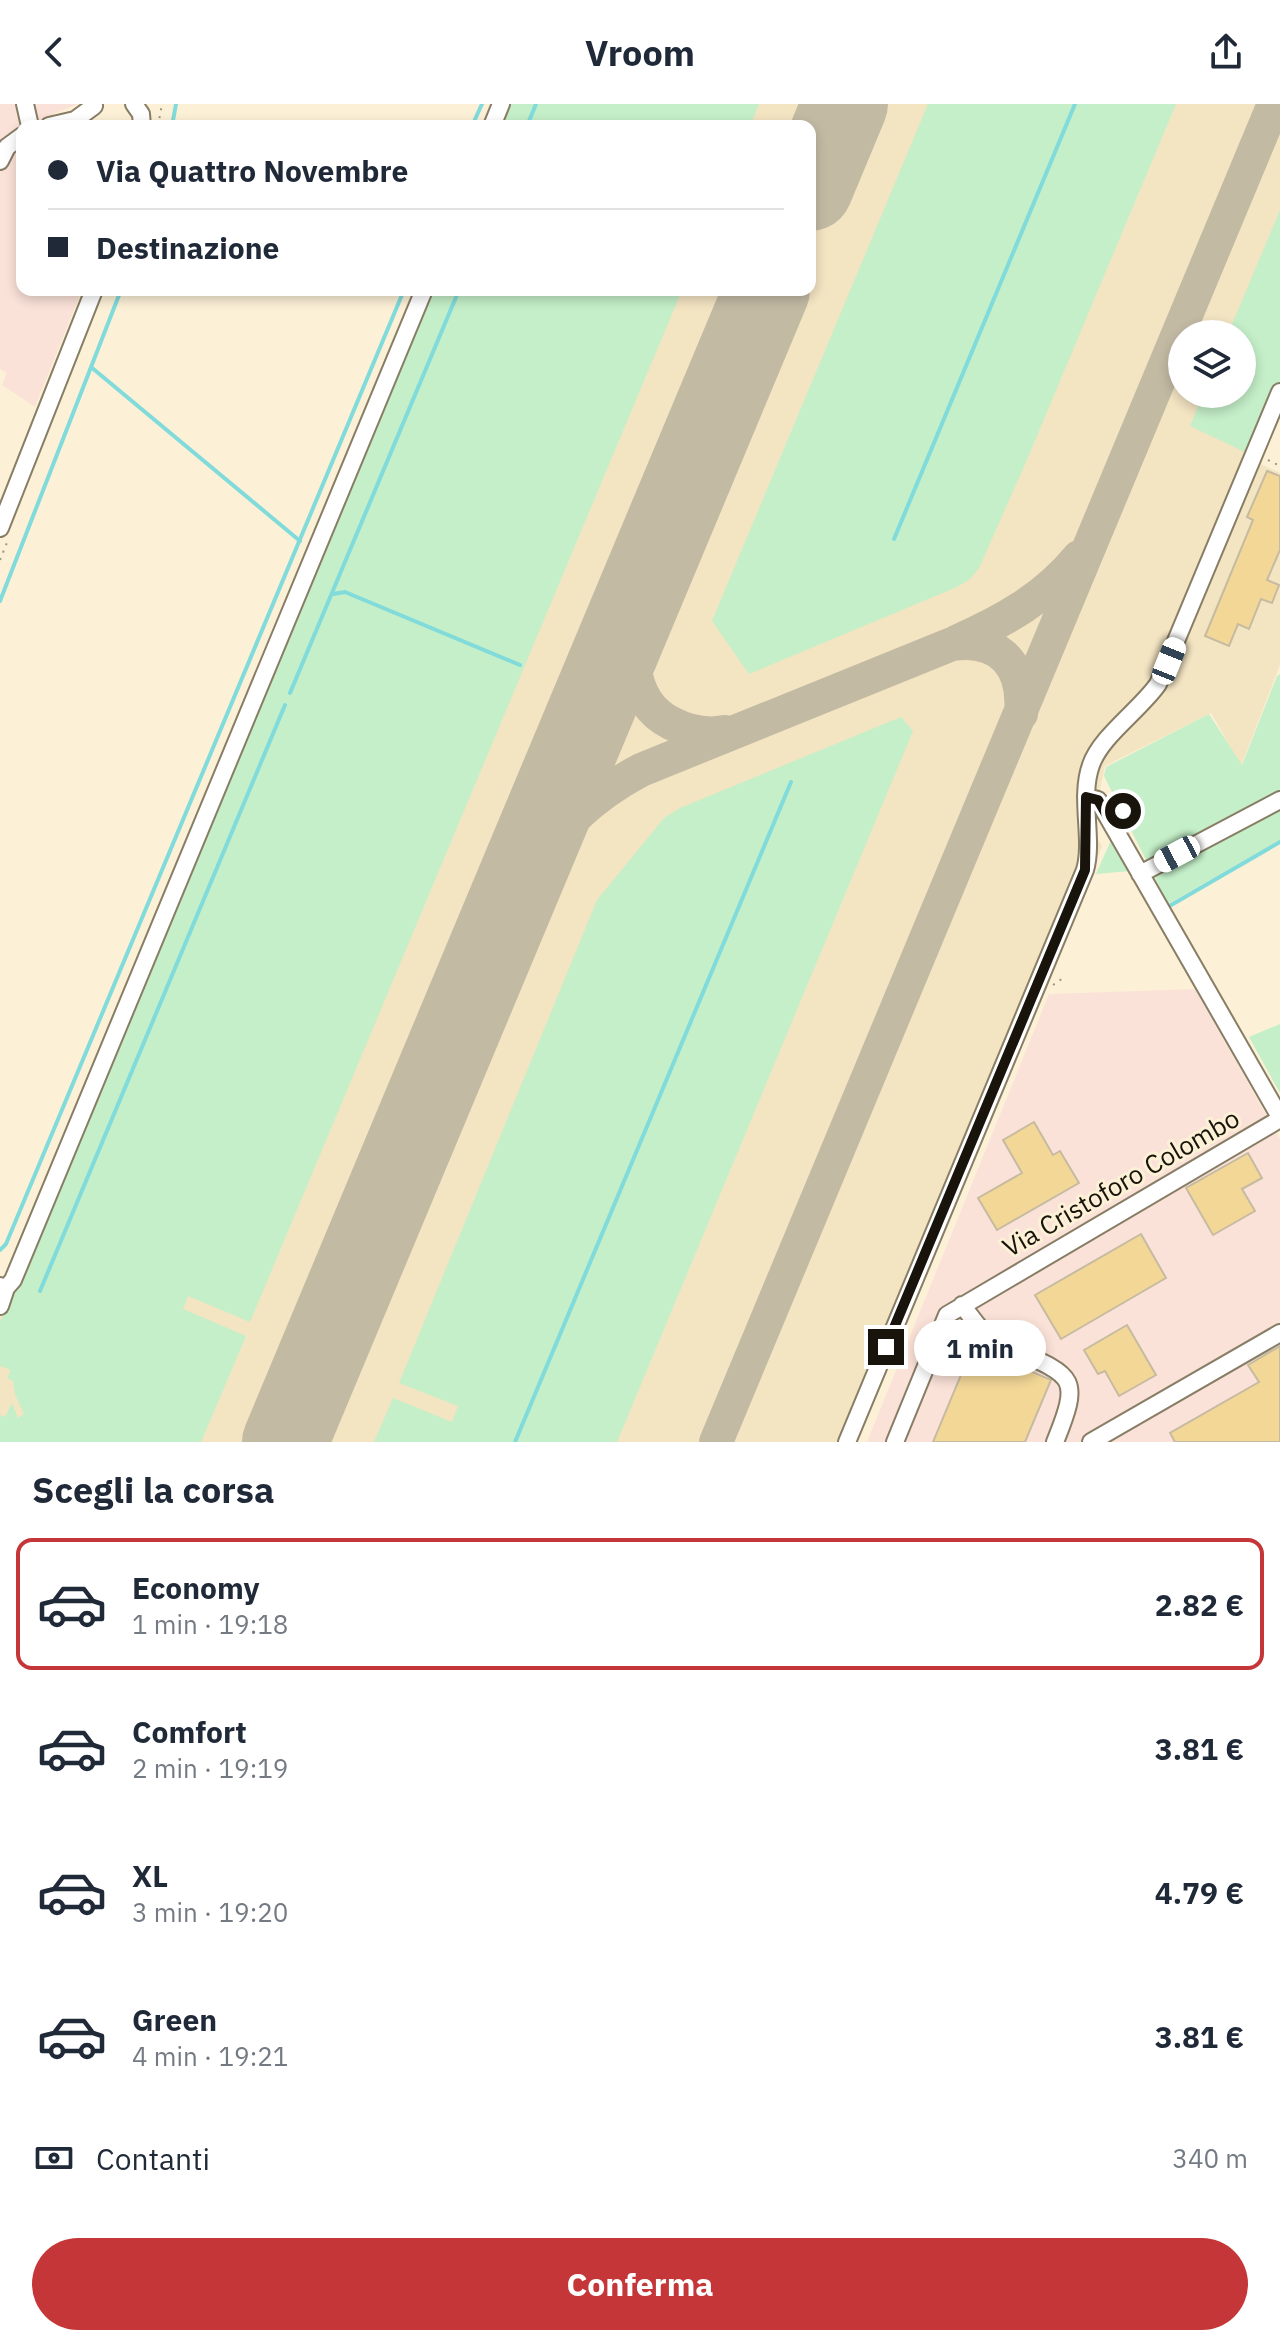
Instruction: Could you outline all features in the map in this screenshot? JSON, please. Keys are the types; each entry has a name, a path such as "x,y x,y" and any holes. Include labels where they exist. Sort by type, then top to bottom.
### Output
{"street":[{"path":"134,104 146,119"},
{"path":"74,120 95,105"},
{"path":"0,161 7,147 16,140"},
{"path":"0,528 92,296"},
{"path":"0,1306 3,1287 25,1251 422,296"},
{"path":"847,1442 1085,870 1092,799 1087,779 1091,762 1158,684 1280,392"},
{"path":"1092,799 1116,815 1140,874 1280,1118"},
{"path":"1140,874 1280,800"},
{"name":"Via Cristoforo Colombo","path":"962,1305 1280,1118"},
{"path":"895,1442 947,1315 962,1305 991,1340 1052,1366 1066,1381 1070,1389 1069,1407 1055,1442"},
{"path":"1091,1442 1280,1333"}],"path":[{"path":"146,119 162,104"}],"shaded area":[{"path":"0,104 78,104 53,114 53,120 16,120 16,296 80,296 35,407 2,385 7,373 0,369"},
{"path":"494,104 1280,104 1280,411 1258,463 1280,473 1280,665 1241,766 1211,713 1105,766 1092,829 1102,846 855,1442 0,1442 0,1276 5,1279 414,296 816,296 816,120 487,120"},
{"path":"1195,989 1280,1139 1280,1442 867,1442 1049,994"}],"green space":[{"path":"509,104 759,104 752,120 502,120"},
{"path":"928,104 1176,104 979,568 970,579 957,587 749,674 712,621"},
{"path":"1280,210 1280,381 1249,454 1190,426 1197,408 1256,408 1256,320 1234,320"},
{"path":"428,296 679,296 250,1322 188,1296 183,1309 246,1336 201,1442 0,1442 0,1415 5,1417 12,1403 18,1418 24,1414 13,1381 7,1378 11,1370 0,1366 0,1322"},
{"path":"1280,674 1280,840 1168,904 1104,776 1106,767 1209,714 1242,765"},
{"path":"901,717 913,731 617,1442 374,1442 393,1398 452,1422 458,1406 399,1383 597,900 664,818 680,808"},
{"path":"1111,840 1130,871 1096,874"},
{"path":"1280,1024 1280,1093 1249,1037"}],"building":[{"path":"1267,471 1280,476 1280,550 1267,580 1279,585 1272,603 1261,599 1249,629 1238,624 1229,646 1205,636 1253,520 1247,517"},
{"path":"1034,1122 1053,1155 1060,1151 1079,1183 997,1230 978,1198 1022,1173 1003,1140"},
{"path":"1248,1153 1262,1178 1242,1189 1255,1211 1213,1235 1186,1188"},
{"path":"1141,1234 1166,1278 1061,1339 1035,1295"},
{"path":"1127,1325 1156,1375 1119,1396 1105,1371 1098,1374 1084,1350"},
{"path":"973,1346 1051,1380 1025,1442 933,1442"},
{"path":"1280,1346 1280,1442 1175,1442 1170,1433 1259,1382 1248,1365"}],"waterway":[{"path":"173,120 176,104"},
{"path":"475,120 482,104"},
{"path":"529,120 536,104"},
{"path":"894,539 1075,104"},
{"path":"0,601 119,296"},
{"path":"0,1250 6,1244 401,296"},
{"path":"290,693 456,296"},
{"path":"91,367 300,541"},
{"path":"333,594 345,592 520,665"},
{"path":"40,1291 285,705"},
{"path":"515,1442 791,782"},
{"path":"1166,908 1280,842"}],"taxiway":[{"path":"716,1442 1274,104"},
{"path":"956,642 1023,607 1052,585 1079,557"},
{"path":"638,598 633,651 638,685 645,700 656,713 677,726 704,733 725,732"},
{"path":"519,883 573,819 621,781 641,770 952,644 984,646 1007,659 1019,683 1021,714"}],"runway":[{"path":"816,174 845,104"},
{"path":"285,1442 764,296"}],"route":[{"path":"886,1347 1085,870 1086,797 1098,800 1109,819 1123,811"}]}
